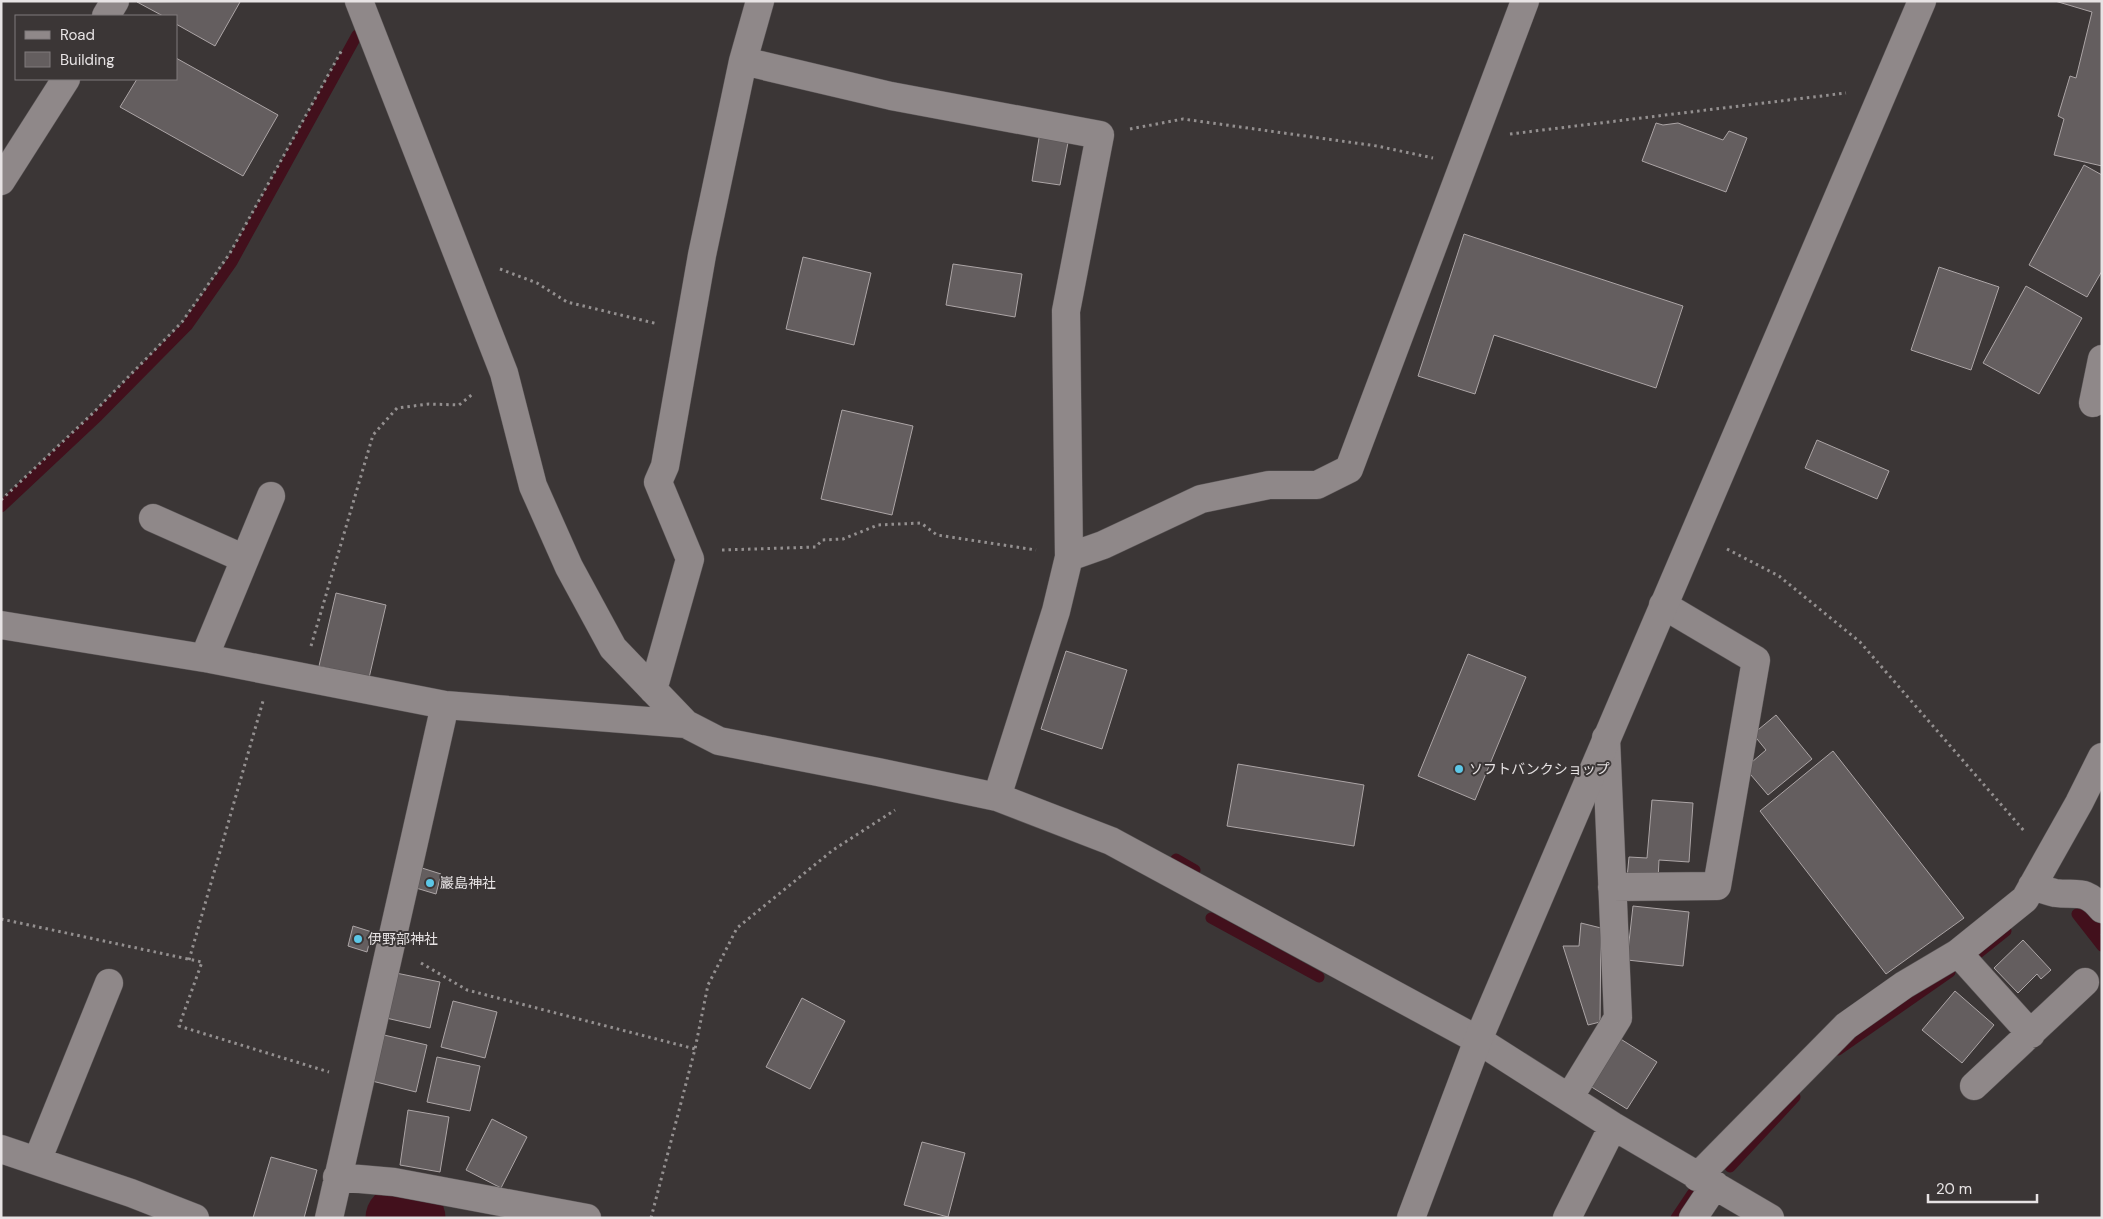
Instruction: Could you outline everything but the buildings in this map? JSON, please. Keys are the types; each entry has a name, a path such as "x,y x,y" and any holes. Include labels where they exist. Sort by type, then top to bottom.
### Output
{"street":[{"path":"107,15 115,1"},
{"path":"653,690 690,559 658,482 665,466 702,255 743,61 760,1"},
{"path":"1069,557 1102,545 1201,499 1269,485 1317,485 1349,469 1525,1"},
{"path":"1411,1218 1478,1040 1922,1"},
{"path":"361,6 504,373 533,486 569,567 613,648 686,724 719,741 997,797 1111,842 1478,1040 1613,1126 1770,1218"},
{"path":"743,61 891,96 1100,135 1066,311 1069,557 1056,611 997,797"},
{"path":"1,181 65,80"},
{"path":"2092,403 2102,359"},
{"path":"204,658 271,496"},
{"path":"153,518 245,559"},
{"path":"1612,887 1717,886 1756,660 1663,605"},
{"path":"1,625 204,658 445,705 686,724"},
{"path":"328,1218 358,1081 392,947 445,705"},
{"path":"1569,1098 1618,1018 1606,738"},
{"path":"2043,889 2048,858 2092,807 2102,757"},
{"path":"1693,1218 1706,1181 1846,1026 1904,985 1966,962 2025,899 2043,889 2076,892 2092,899 2102,909"},
{"path":"1966,962 2031,1034"},
{"path":"1974,1086 2085,982"},
{"path":"37,1161 109,983"},
{"path":"1568,1218 1613,1126"},
{"path":"1,1149 195,1218"},
{"path":"337,1177 394,1182 587,1218"}],"path":[{"path":"1,500 93,413 182,322 230,254 361,6"},
{"path":"1474,138 1884,88"},
{"path":"1100,135 1183,119 1377,146 1464,165"},
{"path":"457,252 536,284 567,302 690,331"},
{"path":"302,677 373,435 397,408 429,404 459,405 483,386 504,373"},
{"path":"690,559 707,550 816,547 822,540 843,539 878,525 900,522 921,523 937,535 1045,551 1069,557"},
{"path":"1727,549 1779,576 1860,642 2048,858"},
{"path":"189,960 271,671"},
{"path":"651,1218 695,1049 708,985 738,928 833,850 935,784"},
{"path":"1,918 202,962 179,1026 358,1081"},
{"path":"392,947 467,990 695,1049"}],"waterway":[{"path":"1,507 98,416 187,326 232,262 357,35"},
{"path":"1176,859 1195,870"},
{"path":"2086,909 2102,929"},
{"path":"2077,914 2102,946"},
{"path":"1211,918 1319,977"},
{"path":"1976,955 2006,931"},
{"path":"1838,1050 1950,972"},
{"path":"1730,1167 1795,1097"},
{"path":"1676,1218 1692,1194"},
{"path":"398,1218 413,1218"}],"place":[{"name":"ソフトバンクショップ","path":"1459,769"},
{"name":"巖島神社","path":"430,883"},
{"name":"伊野部神社","path":"358,939"}]}
